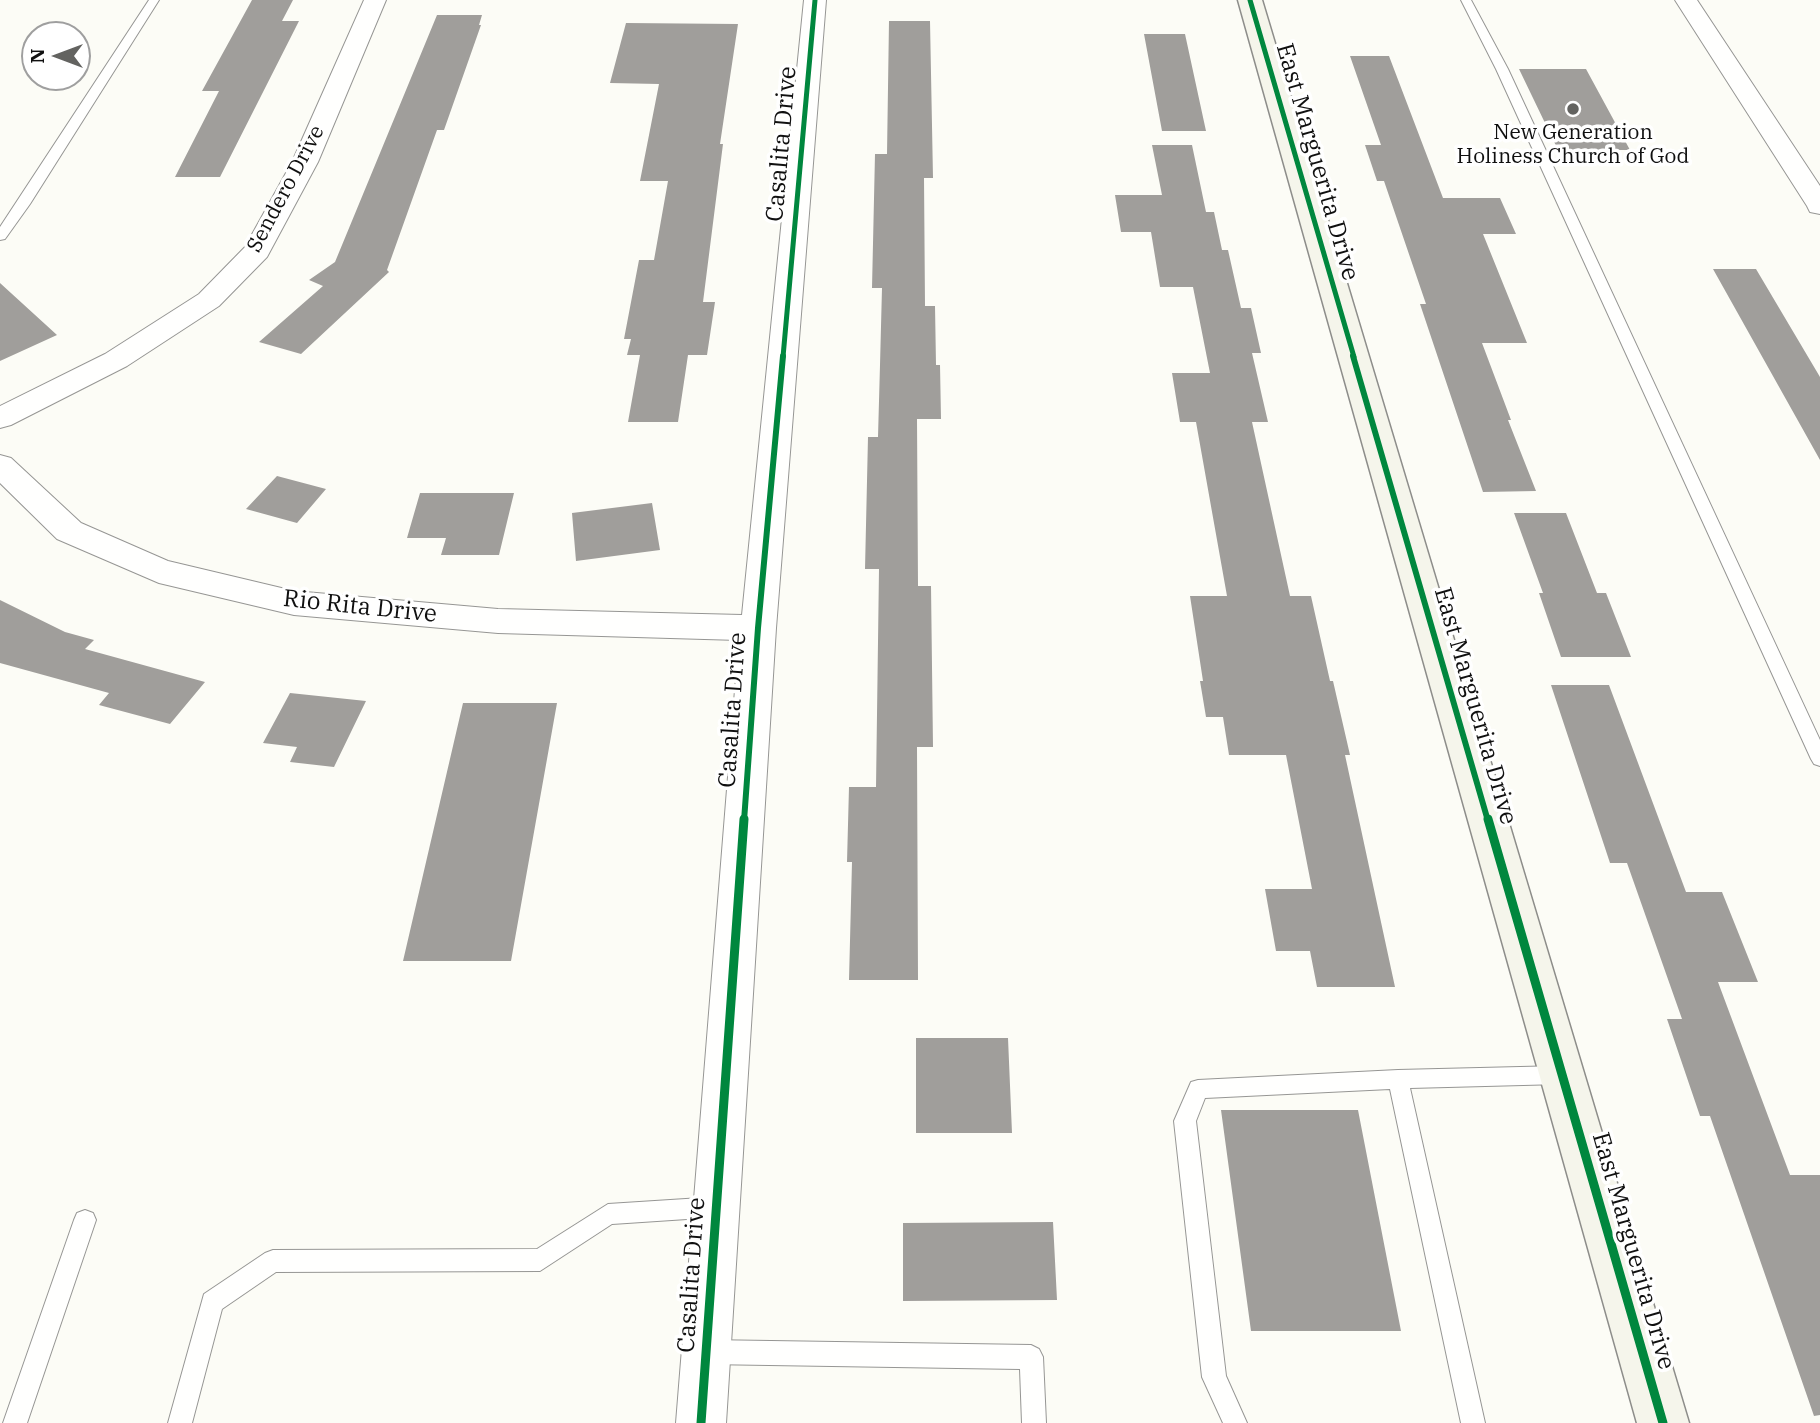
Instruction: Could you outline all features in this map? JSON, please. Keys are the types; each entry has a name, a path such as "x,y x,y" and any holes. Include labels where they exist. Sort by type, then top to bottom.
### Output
{"street":[{"name":"Sendero Drive","path":"0,418 116,360 209,300 257,251 305,162 375,0"},
{"name":"Casalita Drive","path":"701,1423 758,628 815,0"},
{"name":"East Marguerita Drive","path":"1250,0 1663,1423"},
{"path":"1686,0 1820,206"},
{"name":"Rio Rita Drive","path":"0,465 69,531 159,571 293,603 498,621 758,628"}],"lane":[{"path":"0,236 24,204 154,0"},
{"path":"1466,0 1502,69 1820,760"},
{"path":"1235,1423 1213,1377 1185,1121 1198,1089 1563,1074"},
{"path":"1398,1079 1473,1423"},
{"path":"180,1423 212,1302 273,1261 540,1260 608,1214 717,1207"},
{"path":"15,1423 85,1220"},
{"path":"706,1352 1031,1357 1034,1423"}],"building":[{"path":"252,0 293,0 282,21 299,21 220,177 175,177 219,91 202,91"},
{"path":"437,15 482,15 481,25 444,130 437,130 387,270 389,272 301,354 259,342 323,286 309,280 335,262"},
{"path":"889,21 930,21 933,178 924,178 925,306 935,306 936,365 940,365 941,419 917,419 918,586 931,586 933,747 917,747 918,980 849,980 852,862 847,862 849,787 876,787 879,569 865,569 868,437 878,437 882,288 872,288 875,154 887,154"},
{"path":"626,23 738,24 720,144 723,144 703,302 715,302 707,355 688,355 678,422 628,422 640,355 627,355 631,339 624,339 639,260 654,260 668,181 640,181 659,84 610,83"},
{"path":"1144,34 1185,34 1206,131 1162,131"},
{"path":"1350,56 1389,56 1443,198 1500,198 1516,234 1483,234 1527,343 1482,343 1536,491 1483,492 1420,304 1426,304 1384,181 1377,181 1365,145 1381,145"},
{"name":"New Generation Holiness Church of God","path":"1519,69 1586,69 1630,150 1558,150"},
{"path":"1152,145 1192,145 1206,212 1214,212 1222,250 1228,250 1241,308 1251,308 1261,353 1252,353 1268,422 1252,422 1290,596 1311,596 1330,681 1333,681 1350,755 1345,755 1395,987 1317,987 1310,951 1276,951 1265,889 1312,889 1286,755 1229,755 1223,717 1206,717 1190,596 1227,596 1196,422 1180,422 1172,373 1210,373 1193,287 1160,287 1151,232 1121,232 1115,195 1162,195"},
{"path":"1713,269 1756,269 1820,377 1820,460"},
{"path":"0,283 57,335 0,361"},
{"path":"277,476 326,489 297,523 246,509"},
{"path":"420,493 514,493 499,555 441,555 446,538 407,538"},
{"path":"652,503 660,550 576,561 572,513"},
{"path":"1514,513 1566,513 1597,593 1606,593 1631,657 1561,657 1539,593 1543,593"},
{"path":"0,600 65,632 94,640 85,649 205,682 170,724 99,705 109,693 0,663"},
{"path":"1551,685 1609,685 1686,892 1722,892 1758,982 1718,982 1790,1175 1820,1175 1820,1415 1814,1416 1710,1116 1700,1116 1667,1019 1682,1019 1627,863 1610,863"},
{"path":"290,693 366,701 334,767 290,762 297,747 263,743"},
{"path":"463,703 557,703 511,961 403,961"},
{"path":"916,1038 1008,1038 1012,1133 916,1133"},
{"path":"1221,1110 1358,1110 1401,1331 1251,1331"},
{"path":"1053,1222 1057,1300 903,1301 903,1223"}],"cycle path":[{"path":"701,1423 758,628 815,0"},
{"path":"1250,0 1663,1423"}],"place":[{"name":"New Generation Holiness Church of God","path":"1573,109"}]}
